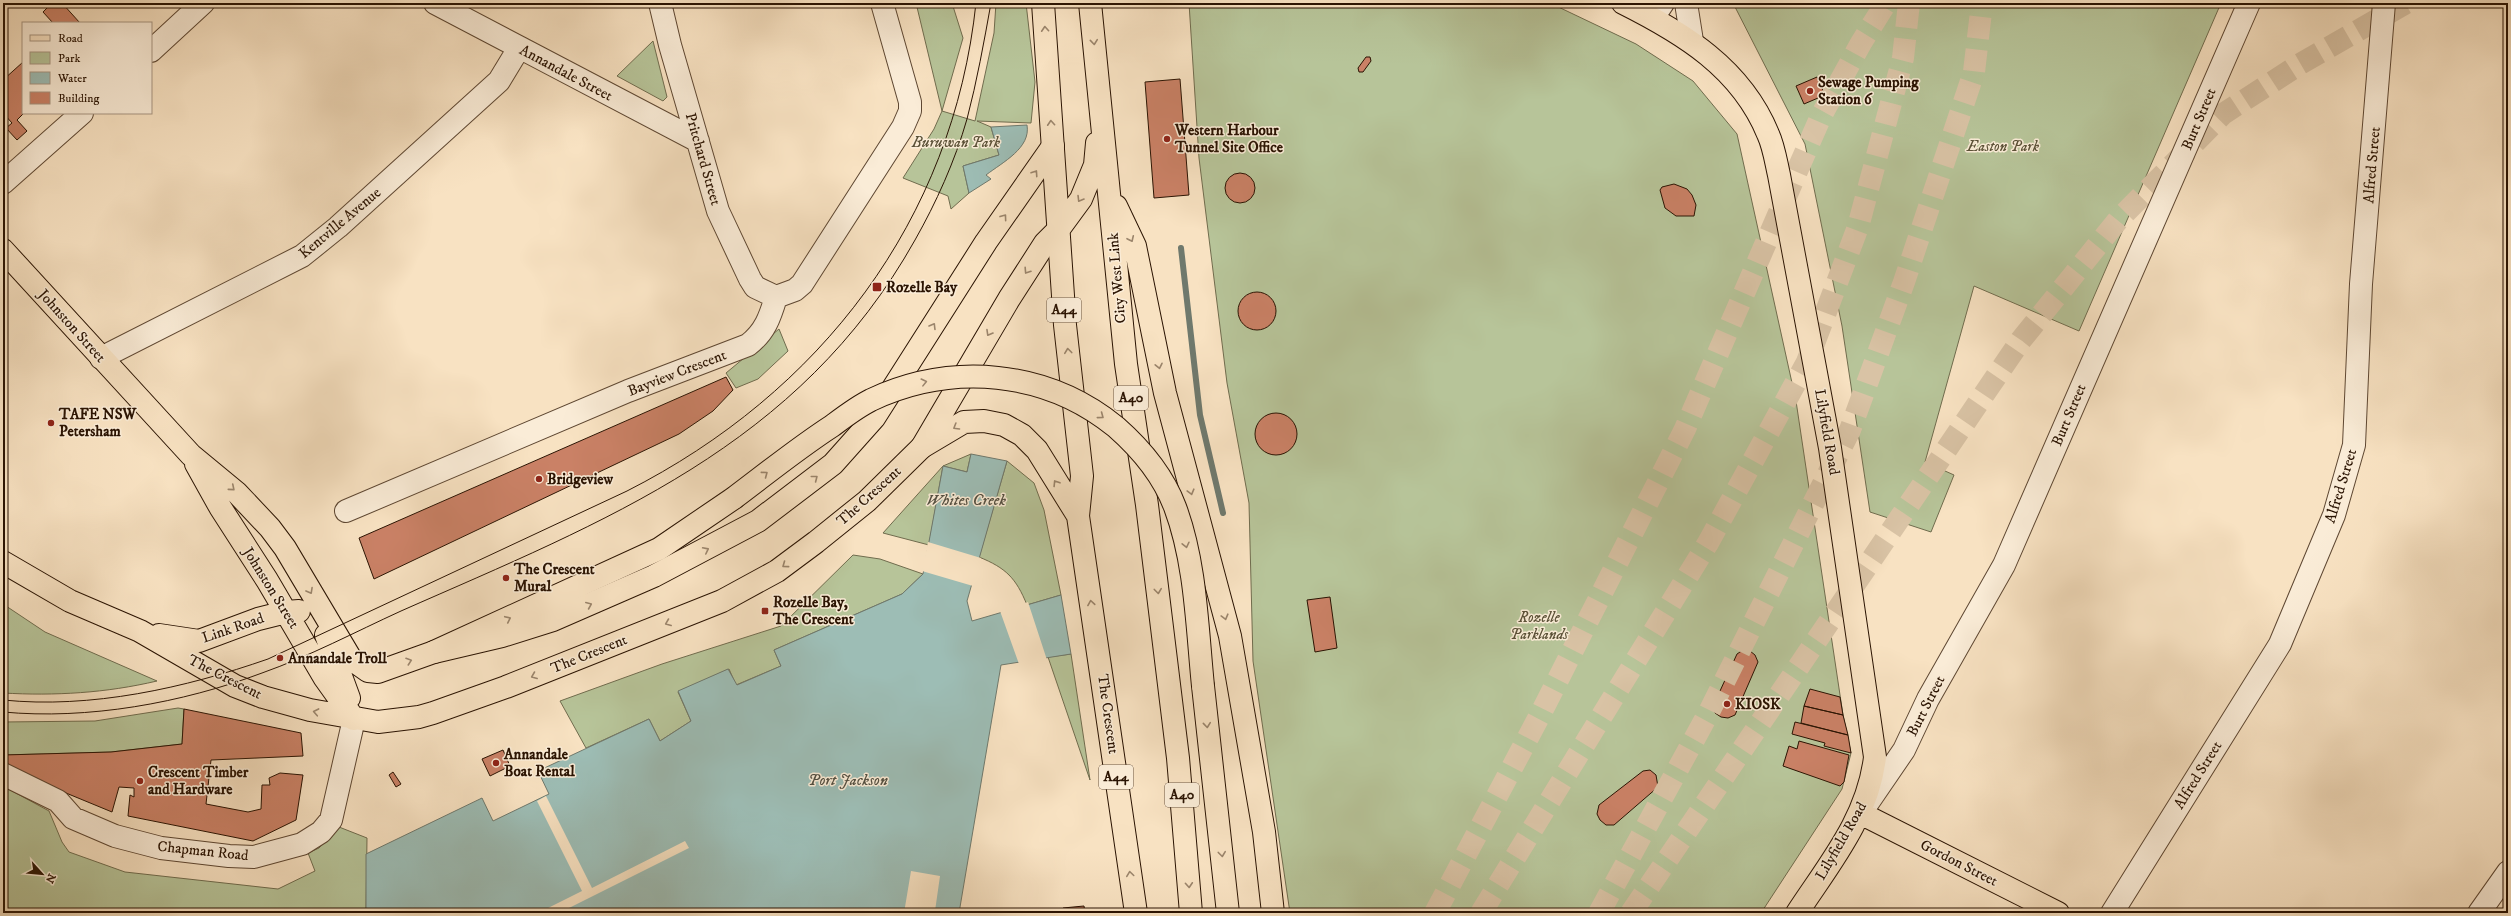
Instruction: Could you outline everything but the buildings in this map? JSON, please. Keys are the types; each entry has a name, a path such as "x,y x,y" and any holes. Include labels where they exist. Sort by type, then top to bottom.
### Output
{"main road":[{"name":"A44","path":"1043,3 1053,146 1052,236 1065,325 1082,476 1078,516"},
{"name":"City West Link","path":"1090,3 1125,356 1153,552 1185,832 1191,913"},
{"name":"Lilyfield Road","path":"1630,5 1658,11 1692,40 1734,81 1754,107 1769,135 1779,175 1830,448 1872,731 1874,757 1872,779 1860,813 1797,913"},
{"name":"The Crescent","path":"3,562 70,601 140,631 248,691 284,704 354,719 378,722 413,718 433,713 506,687 722,601 777,571 816,542 867,501 922,447 1009,299 1052,236 1081,199 1095,165 1101,112"},
{"path":"434,652 502,636 553,620 654,576 758,521 827,468 874,418 986,242 1017,200 1053,146"},
{"path":"1109,191 1135,246 1165,393 1230,636 1264,832 1273,913"},
{"name":"Johnston Street","path":"3,250 191,455 237,493 270,528 285,548 325,618 351,659 368,671 383,670 434,652"},
{"path":"434,652 659,549 734,498 843,418 869,401 898,389 939,379 987,376 1012,379 1057,391 1100,415 1129,438 1157,472 1174,505 1190,563 1229,909"},
{"path":"922,447 964,422 984,421 1004,425 1022,435 1036,450 1078,516"},
{"name":"Johnston Street","path":"191,455 220,507 286,612 324,677 354,719"},
{"name":"The Crescent","path":"1078,516 1136,913"},
{"name":"Link Road","path":"140,631 187,641 200,641 286,612 305,611 325,618"},
{"path":"325,618 326,639 354,719"},
{"name":"Gordon Street","path":"1860,813 2058,913"}],"street":[{"path":"152,50 203,3"},
{"name":"Annandale Street","path":"435,3 698,141"},
{"name":"Pritchard Street","path":"660,3 670,45 718,211 743,268 755,287 776,297"},
{"path":"776,297 795,290 802,284 910,111 908,93 882,3"},
{"path":"1686,3 1692,40"},
{"name":"Burt Street","path":"1860,813 1904,750 1928,699 2004,565 2249,3"},
{"name":"Alfred Street","path":"2112,913 2280,644 2334,514 2354,445 2361,284 2384,3"},
{"name":"Kentville Avenue","path":"101,358 302,256 338,227 500,81 520,48"},
{"path":"3,183 81,114"},
{"name":"Bayview Crescent","path":"346,511 628,391 748,345 765,327 776,297"},
{"name":"Chapman Road","path":"3,774 58,801 73,818 115,836 161,848 229,856 254,857 302,844 321,832 331,820 354,719"},
{"path":"2479,913 2508,872"}],"green space":[{"path":"916,3 952,3 963,38 942,111"},
{"name":"Buruwan Park","path":"996,3 1026,3 1035,82 1031,123 977,121 991,127 999,155 963,166 969,193 951,209 948,196 903,178 934,129 942,111 975,121 994,33"},
{"name":"Rozelle Parklands","path":"1189,3 1550,3 1636,44 1693,81 1737,134 1796,401 1843,715 1851,753 1842,789 1761,913 1290,913 1253,661 1249,503 1227,383 1199,158"},
{"name":"Easton Park","path":"1733,3 2221,3 2079,331 1974,286 1925,462 1954,475 1931,532 1870,512 1842,326 1805,144"},
{"path":"653,41 667,97 663,101 617,76"},
{"path":"779,329 788,351 758,379 736,388 726,373"},
{"path":"971,454 967,472 943,466"},
{"path":"1007,461 1034,483 1044,510 1061,595 1027,605 1019,588 1009,575 996,565 979,557"},
{"path":"943,466 929,545 883,533"},
{"path":"853,555 880,559 923,574 902,594 774,650 781,666 736,685 729,669 678,692 691,721 660,741 649,719 586,748 560,701 662,664 781,626"},
{"path":"3,604 45,632 157,681 80,693 3,693"},
{"path":"1071,654 1090,780 1048,657"},
{"path":"178,708 184,709 182,744 111,752 3,755 3,722 95,721"},
{"path":"3,786 49,811 62,842 69,852 125,872 278,889 315,871 308,853 319,848 339,827 367,838 366,913 3,913"}],"water":[{"path":"1027,125 1025,141 1020,148 1007,160 986,175 991,179 969,193 963,166 999,155 991,127"},
{"name":"Port Jackson","path":"971,454 1007,461 967,601 972,621 1061,595 1071,654 1001,665 959,913 366,913 366,854 482,798 493,821 549,794 538,771 649,719 660,741 691,721 678,691 728,669 737,685 781,666 774,650 902,594 923,574 943,466 967,472"}],"pier":[{"path":"928,542 981,558 973,586 922,571"},
{"path":"1028,602 1047,660 1019,664 1000,611"},
{"path":"546,796 592,888 685,841 689,848 559,913 538,913 582,891 537,801"},
{"path":"911,871 940,876 935,911 943,913 904,913"}],"waterway":[{"path":"1181,248 1200,415 1223,513"}],"tunnel":[{"path":"1435,913 1541,713 1685,429 1821,116 1861,43 1886,3"},
{"path":"1481,913 1708,543 1807,362 1858,227 1903,58 1909,3"},
{"path":"1599,913 1708,714 1850,430 1904,282 1974,72 1982,3"},
{"path":"1631,913 2021,340 2118,220 2223,114 2300,64 2406,3"}],"tram line":[{"path":"3,700 36,702 70,701 104,699 137,694 204,679 268,659 627,491 696,451 760,404 816,351 865,292 906,227 939,157 962,83 976,3"},
{"path":"3,712 68,714 134,707 200,693 231,684 280,666 477,578 623,509 691,469 755,425 814,373 868,312 915,240 944,181 962,135 974,90 991,3"}],"place":[{"name":"Sewage Pumping Station 6","path":"1810,91"},
{"name":"Western Harbour Tunnel Site Office","path":"1167,139"},
{"name":"Rozelle Bay","path":"877,287"},
{"name":"TAFE NSW Petersham","path":"51,423"},
{"name":"Bridgeview","path":"539,479"},
{"name":"The Crescent Mural","path":"506,578"},
{"name":"Rozelle Bay, The Crescent","path":"765,611"},
{"name":"Annandale Troll","path":"280,658"},
{"name":"KIOSK","path":"1727,704"},
{"name":"Annandale Boat Rental","path":"496,763"},
{"name":"Crescent Timber and Hardware","path":"140,781"}],"water label":[{"name":"Whites Creek","path":"966,500"}]}
